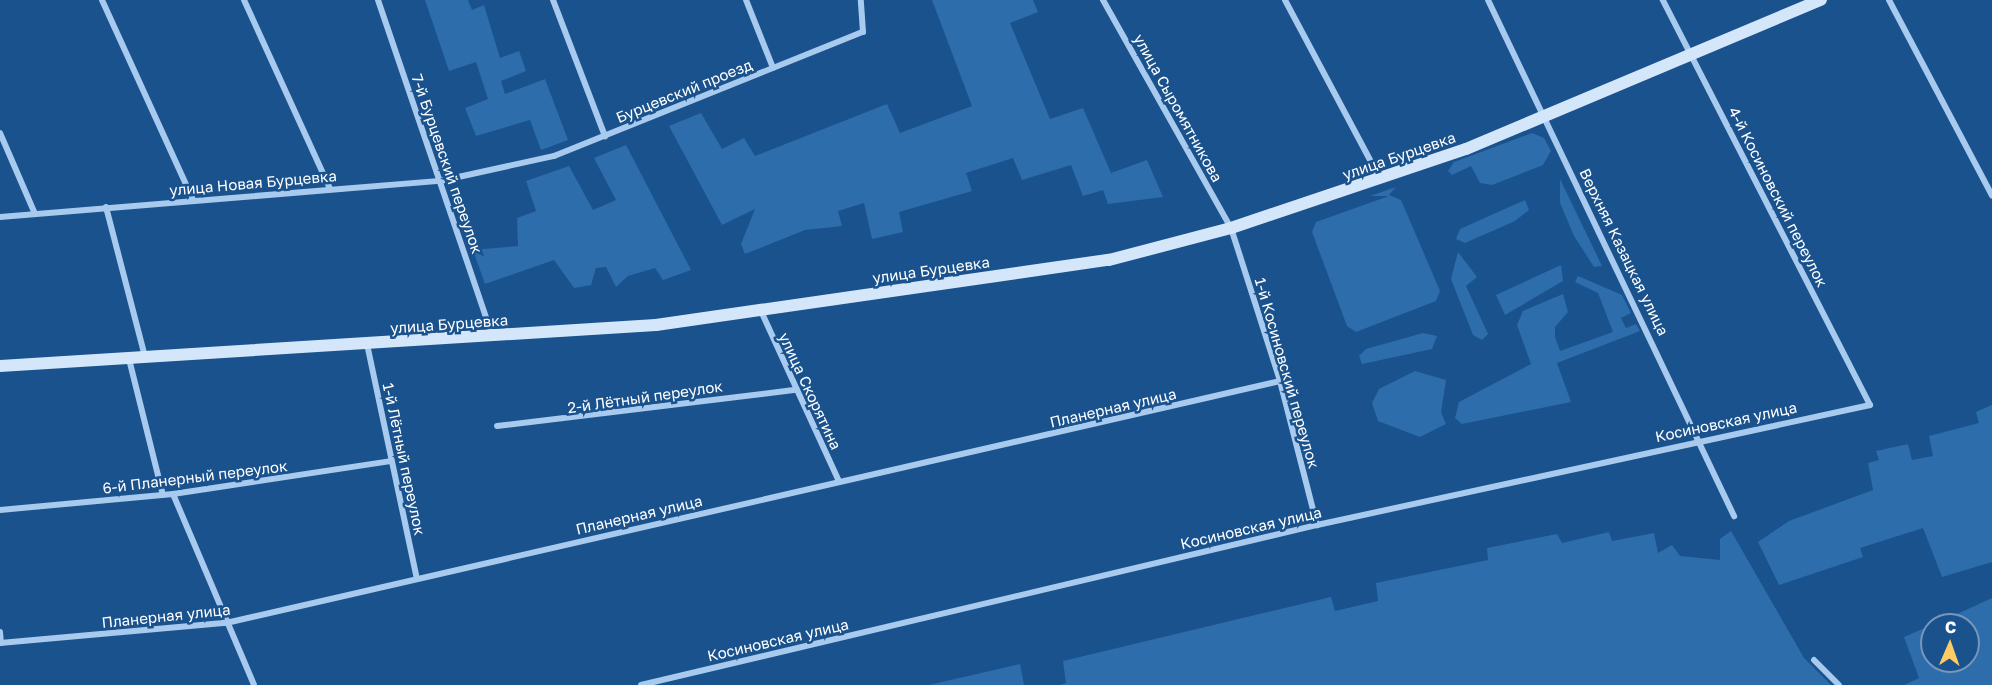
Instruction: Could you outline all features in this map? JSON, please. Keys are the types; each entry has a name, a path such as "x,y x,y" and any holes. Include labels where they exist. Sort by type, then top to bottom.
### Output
{"street":[{"path":"102,0 193,200"},
{"path":"244,0 330,189"},
{"name":"7-й Бурцевский переулок","path":"378,0 492,336"},
{"name":"Бурцевский проезд","path":"553,0 605,136"},
{"name":"Бурцевский проезд","path":"746,0 773,68"},
{"name":"Бурцевский проезд","path":"508,167 605,136 863,32 867,20 861,0"},
{"name":"улица Сыромятникова","path":"1103,0 1231,228"},
{"path":"1285,0 1381,179"},
{"name":"Верхняя Казацкая улица","path":"1488,0 1547,118 1734,516"},
{"name":"4-й Косиновский переулок","path":"1663,0 1870,405"},
{"name":"улица Бурцевка","path":"0,366 656,325 1109,260 1231,228 1381,179 1547,118 1821,0"},
{"path":"1889,0 1992,195"},
{"path":"0,134 35,214"},
{"name":"улица Новая Бурцевка","path":"0,217 440,181 508,167"},
{"path":"106,207 144,357"},
{"name":"1-й Косиновский переулок","path":"1231,228 1280,381 1317,525"},
{"name":"улица Скорятина","path":"760,310 839,481"},
{"name":"1-й Лётный переулок","path":"367,344 417,579"},
{"path":"129,358 163,495"},
{"name":"Планерная улица","path":"0,643 226,623 1280,381"},
{"name":"2-й Лётный переулок","path":"497,426 796,390"},
{"name":"Косиновская улица","path":"641,685 1317,525 1698,439 1870,405"},
{"name":"6-й Планерный переулок","path":"0,510 173,494 392,461"},
{"path":"173,494 254,685"},
{"path":"0,632 0,643"},
{"path":"1814,660 1839,685"}],"shaded area":[{"path":"425,0 468,0 472,10 484,5 500,58 519,51 526,71 501,81 505,94 545,79 568,140 541,150 530,120 476,136 465,108 488,99 476,62 449,71"},
{"path":"932,0 1033,0 1038,12 1010,23 1050,119 1083,108 1111,173 1147,160 1163,197 1108,204 1103,190 1083,196 1071,165 1022,180 1013,158 966,173 972,191 899,212 903,232 872,239 864,203 838,211 842,226 805,230 745,254 741,244 755,209 722,225 669,126 701,113 722,149 744,138 755,156 887,104 900,133 972,106"},
{"path":"1532,133 1544,138 1551,151 1543,165 1492,185 1480,183 1471,166 1452,175 1448,171 1454,162"},
{"path":"626,145 691,270 663,280 655,268 628,276 616,287 606,267 596,268 591,285 574,288 554,260 485,284 473,250 518,246 517,218 536,211 526,181 569,166 593,210 616,200 594,158"},
{"path":"1560,179 1602,266 1594,267 1574,236 1560,203"},
{"path":"1396,187 1389,195 1401,200 1440,291 1436,301 1356,332 1347,326 1312,232 1316,222 1389,196 1370,196"},
{"path":"1525,200 1529,210 1515,221 1465,243 1456,239 1460,229"},
{"path":"1458,252 1477,277 1466,286 1488,334 1482,340 1473,335 1451,279"},
{"path":"1561,265 1563,281 1505,315 1496,295"},
{"path":"1578,276 1622,295 1631,313 1621,318 1626,328 1636,324 1640,331 1557,363 1571,402 1462,424 1455,418 1459,402 1531,364 1517,325 1523,311 1563,294 1568,312 1555,327 1555,337 1560,351 1613,332 1598,293 1575,282"},
{"path":"1423,333 1437,336 1432,349 1362,364 1359,356 1366,349"},
{"path":"1415,371 1446,380 1441,412 1446,424 1420,437 1378,421 1372,403 1379,389"},
{"path":"1992,405 1992,562 1942,577 1923,528 1860,548 1863,557 1779,585 1758,542 1789,521 1873,490 1868,463 1879,460 1876,451 1908,444 1912,460 1933,456 1929,436 1979,423 1976,412"},
{"path":"1731,531 1804,658 1831,685 1060,685 1066,683 1063,661 1331,597 1335,611 1378,601 1376,583 1488,560 1487,548 1557,534 1562,543 1609,532 1612,541 1654,533 1658,553 1672,545 1680,556 1720,560 1720,539"},
{"path":"1992,598 1992,685 1904,685 1919,678 1904,637 1920,630 1920,673 1980,673 1980,613 1959,613"},
{"path":"1020,664 1024,685 929,685"}]}
